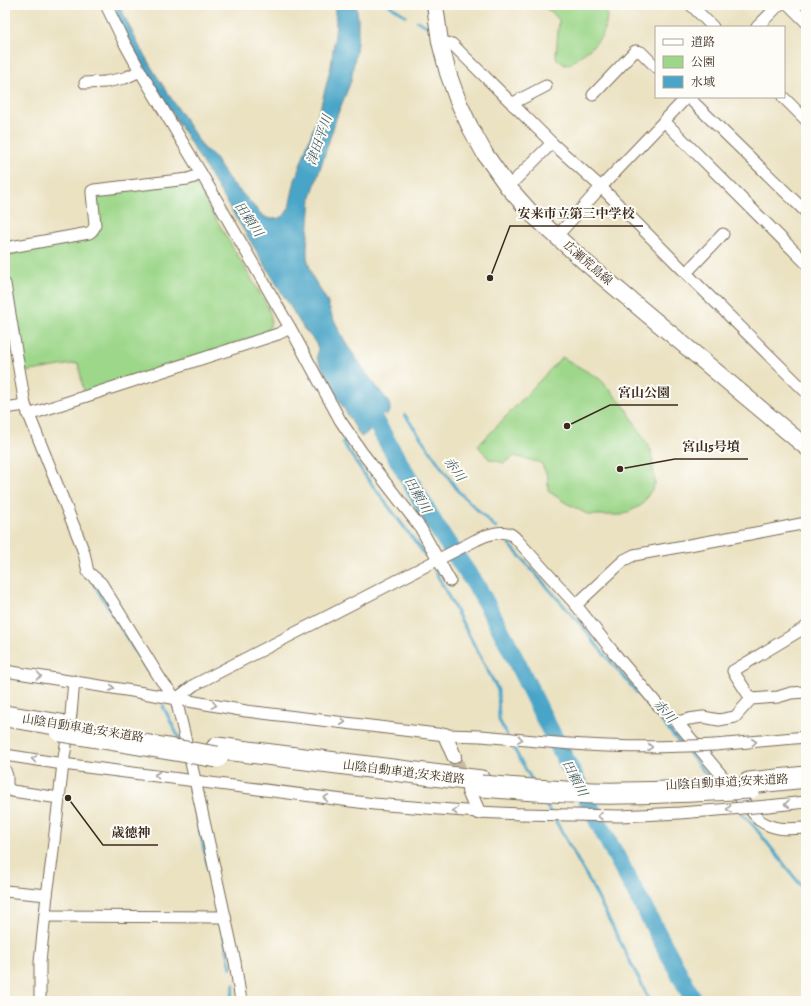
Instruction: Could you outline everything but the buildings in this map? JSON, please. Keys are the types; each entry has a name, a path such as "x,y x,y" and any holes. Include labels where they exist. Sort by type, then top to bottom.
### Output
{"highway":[{"name":"山陰自動車道;安来道路","path":"5,716 60,728 217,753 401,778 538,791 596,793 677,792 750,785 806,777"},
{"name":"山陰自動車道;安来道路","path":"5,723 60,728"},
{"name":"山陰自動車道;安来道路","path":"750,785 806,783"}],"main road":[{"name":"広瀬荒島線","path":"435,5 440,42 456,94 464,114 485,154 508,187 534,215 585,262 806,447"}],"street":[{"path":"106,5 140,71 201,173 290,328 340,420 374,469 420,527 440,559 450,581"},
{"path":"691,5 712,26"},
{"path":"757,26 779,5"},
{"path":"789,5 806,22"},
{"path":"440,42 452,44 552,143 601,188 806,392"},
{"path":"593,95 635,51 641,52 655,65"},
{"path":"85,83 105,82 124,78 140,71"},
{"path":"513,105 517,101 546,86"},
{"path":"557,236 687,98"},
{"path":"689,98 806,212"},
{"path":"784,98 806,120"},
{"path":"664,121 806,263"},
{"path":"508,187 552,143"},
{"path":"5,248 92,232 95,225 92,193 94,190 188,179 201,173"},
{"path":"686,273 723,234"},
{"path":"5,284 22,397 79,539 88,572 101,583 161,680 176,699 195,780 221,917 235,962 241,1001"},
{"path":"5,408 26,410 278,334 290,328"},
{"path":"576,605 624,560 634,555 750,534 806,522"},
{"path":"176,699 194,685 481,537 506,532 512,534 520,542 576,605 662,710 678,722 759,820 773,827 785,829 806,828"},
{"path":"751,699 733,671 806,627"},
{"path":"5,671 74,681 246,711 445,735 481,736 624,747 715,746 806,737"},
{"path":"40,1001 40,962 47,895 74,681"},
{"path":"678,722 702,717 719,720 736,717 751,699 778,698 791,693 806,692"},
{"path":"445,735 454,756"},
{"path":"5,755 63,764 374,804 478,812 620,816 806,802"},
{"path":"5,770 7,776 7,786 12,791 59,798"},
{"path":"477,786 478,812"},
{"path":"5,891 47,895"},
{"path":"45,916 221,917"}],"green space":[{"path":"540,5 609,5 604,31 598,41 589,49 570,64 565,65 557,59 556,55 559,20 552,12"},
{"path":"194,182 268,307 271,324 265,333 84,393 78,363 25,372 5,250 95,235 99,230 94,197 98,192"},
{"path":"562,357 600,379 625,407 651,450 655,484 642,505 622,515 589,515 566,503 548,491 548,477 541,463 515,456 504,463 489,459 478,446"}],"water":[{"name":"津田平川","path":"111,5 119,5 138,44 153,70 204,149 212,154 228,178 261,214 272,219 284,216 289,208 295,180 320,109 331,66 336,21 334,5 356,5 358,34 351,81 337,116 311,197 307,257 312,276 327,301 332,316 347,345 388,401 390,407 390,412 386,416 384,414 381,415 384,421 361,437 317,358 318,348 315,342 304,329 129,42"}],"waterway":[{"path":"389,5 406,16"},
{"path":"417,21 427,26"},
{"name":"田頼川","path":"366,405 436,526 479,590 607,839 694,1001"},
{"name":"赤川","path":"405,415 458,491 496,528"},
{"path":"349,437 343,443 364,474 426,556"},
{"name":"赤川","path":"509,544 588,633 593,641 681,744"},
{"path":"435,571 498,690 499,720 507,735"},
{"path":"93,583 147,670"},
{"path":"163,706 179,738 180,744"},
{"path":"510,742 533,782"},
{"name":"赤川","path":"686,750 713,782"},
{"path":"191,792 231,968"},
{"path":"543,799 550,812"},
{"name":"赤川","path":"740,812 753,825 806,892"},
{"path":"554,818 591,884 650,1001"},
{"path":"231,1001 234,985"}],"tunnel":[{"path":"454,756 466,785"}],"place":[{"name":"安来市立第三中学校","path":"490,278"},
{"name":"宮山公園","path":"567,426"},
{"name":"宮山5号墳","path":"620,469"},
{"name":"歳徳神","path":"68,798"}]}
